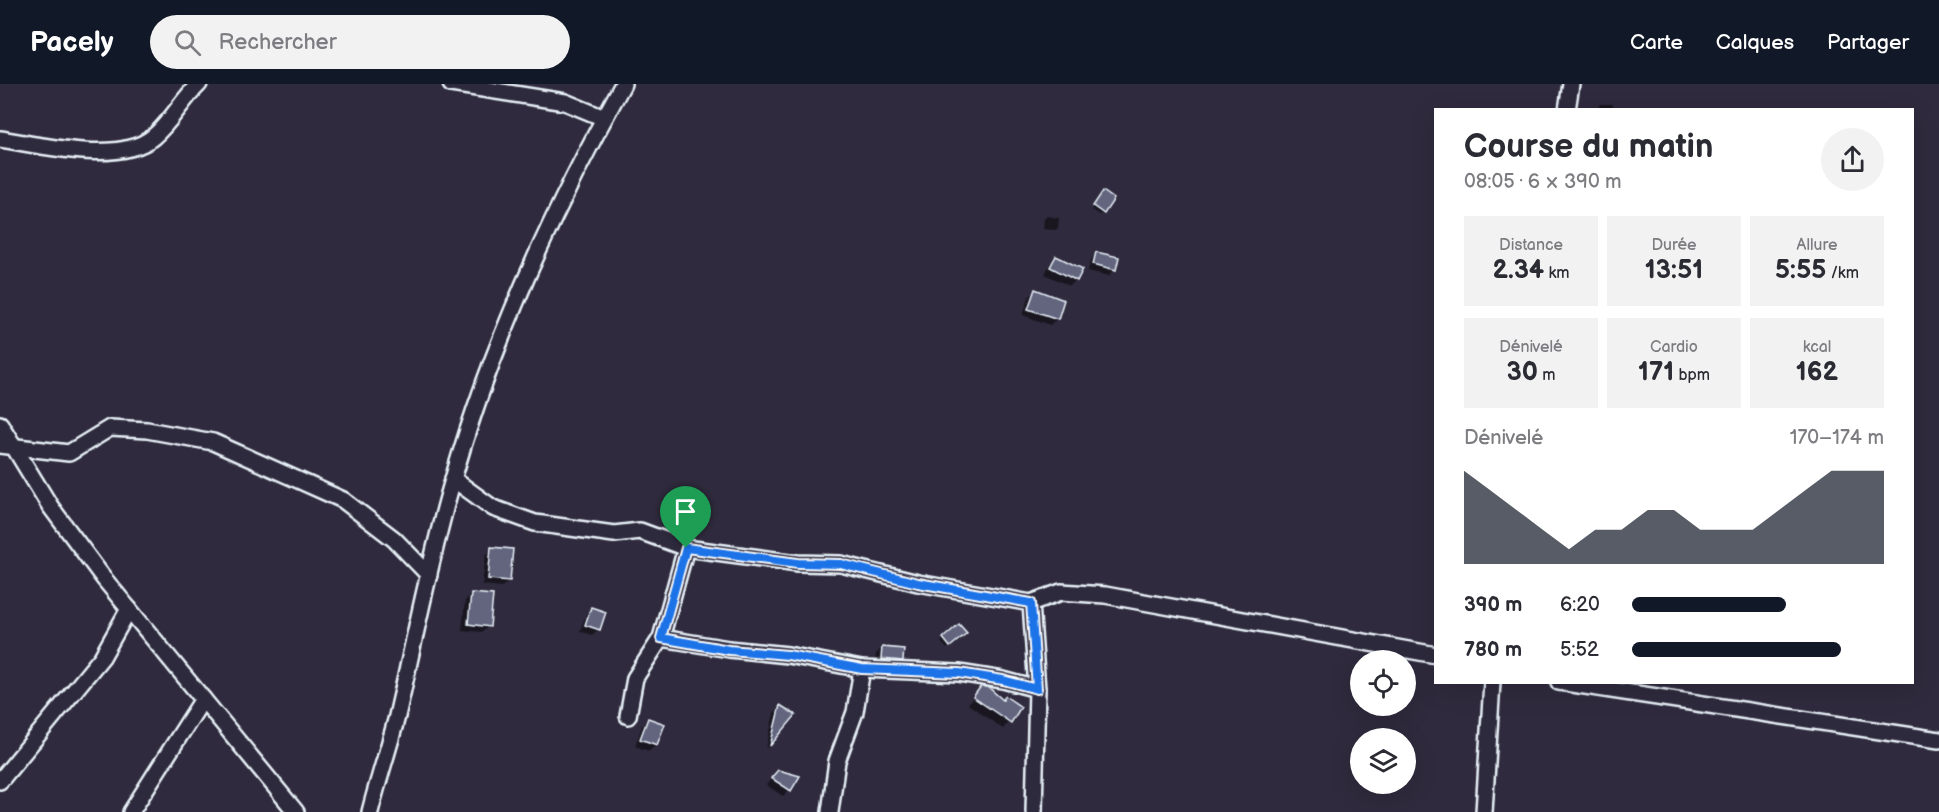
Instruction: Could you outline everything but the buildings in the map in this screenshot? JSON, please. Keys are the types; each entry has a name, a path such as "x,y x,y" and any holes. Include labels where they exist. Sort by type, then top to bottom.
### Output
{"street":[{"path":"0,139 113,153 138,147 154,136 198,84"},
{"path":"452,84 565,102 604,118"},
{"path":"366,810 396,719 453,479 480,394 528,272 623,84"},
{"path":"1567,108 1570,84"},
{"path":"0,424 7,446 50,506 129,609 296,812"},
{"path":"7,446 69,453 110,428 147,430 213,442 343,500 394,539 429,575"},
{"path":"453,479 493,508 535,523 614,534 640,531 686,548 798,563 841,564 918,583 1031,603 1061,591 1105,595 1434,655"},
{"path":"628,716 635,678 661,638 686,548"},
{"path":"1031,603 1037,689 1034,812"},
{"path":"0,781 102,657 129,609"},
{"path":"661,638 729,650 788,655 862,669 959,673 1003,680 1037,689"},
{"path":"830,812 837,761 855,712 862,669"},
{"path":"1484,812 1492,684"},
{"path":"1573,684 1939,740"},
{"path":"130,812 203,699"}],"route":[{"path":"686,548 798,563 841,564 918,583 1031,603 1037,689 1003,680 959,673 862,669 788,655 729,650 661,638 686,548"}]}
